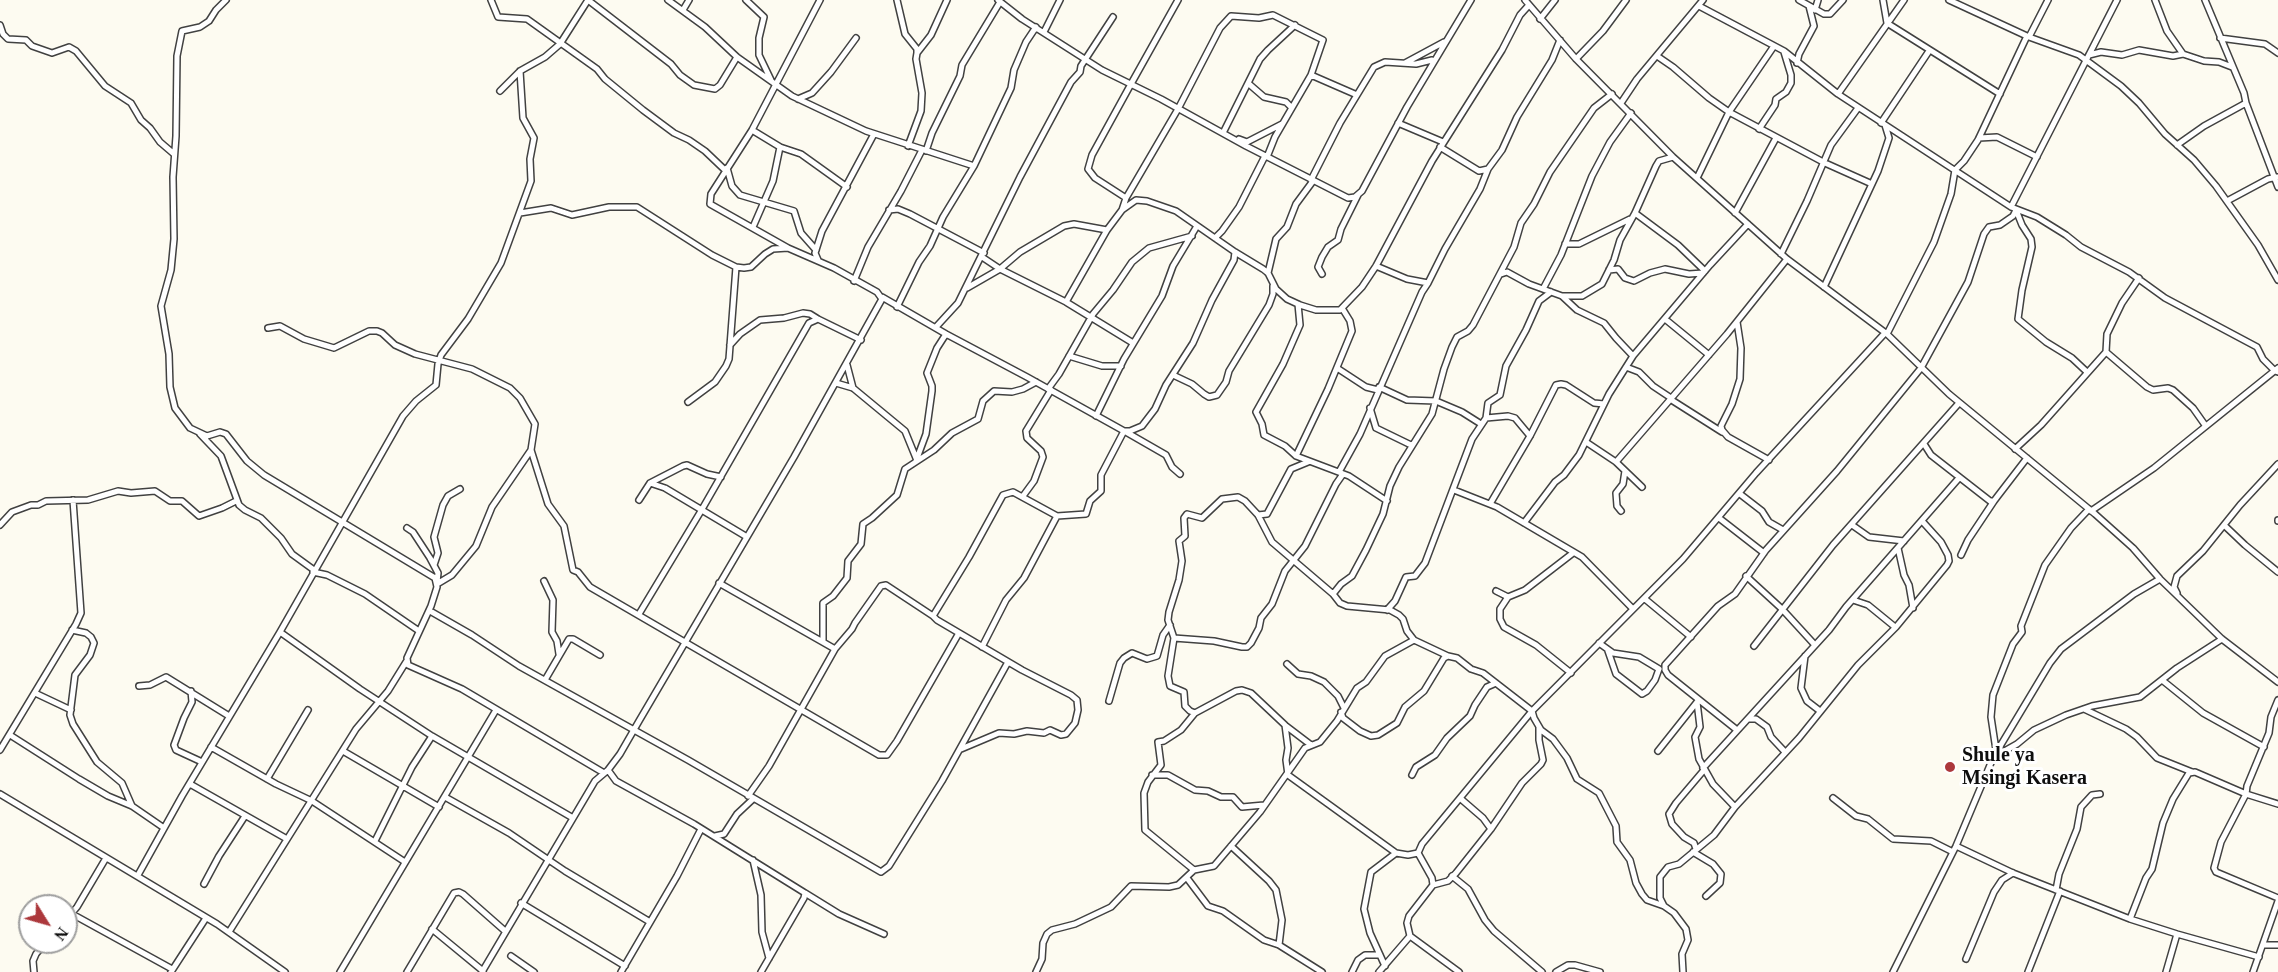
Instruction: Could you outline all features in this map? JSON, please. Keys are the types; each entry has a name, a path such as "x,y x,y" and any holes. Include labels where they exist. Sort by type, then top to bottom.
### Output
{"street":[{"path":"226,0 209,21 200,27 184,29 181,34 176,73 174,239 171,270 161,306 170,354 172,400 183,421 221,456 236,501 245,510 261,518 281,538 292,554 314,571 365,594 419,631"},
{"path":"491,0 498,17 528,19 597,69 605,79 674,133 705,151 726,170 732,186 740,195 794,210 801,233 816,250"},
{"path":"500,91 520,71 544,57 560,44 588,0 671,64 680,75 694,85 716,89 737,57"},
{"path":"668,0 683,10 737,57 798,99 874,134 974,166"},
{"path":"683,10 689,0"},
{"path":"746,0 764,17 759,38 759,55 774,83"},
{"path":"820,0 774,83 752,130 711,194 711,204 788,248 877,292 897,307 1125,431 1166,455 1172,468 1180,474"},
{"path":"897,0 905,34 917,49 916,59 922,93 921,111 908,146"},
{"path":"917,53 931,35 947,0"},
{"path":"1044,33 1060,0"},
{"path":"1126,198 1095,178 1088,168 1092,155 1178,0"},
{"path":"1322,274 1318,267 1322,257 1328,247 1338,240 1358,195 1434,59 1471,0"},
{"path":"1540,19 1555,0"},
{"path":"1576,59 1603,31 1626,0"},
{"path":"1694,0 1784,51 1858,108 2013,209 2037,217 2081,247 2139,278 2164,298 2257,347 2264,359 2277,370 2205,425 2154,468 2090,510 2071,528 2045,565 2021,626 2022,632 2013,644 1993,695 1992,717 1997,751"},
{"path":"1799,0 1830,14 1843,0"},
{"path":"1815,9 1818,0"},
{"path":"1883,0 1887,23 2000,94"},
{"path":"1838,94 1904,0"},
{"path":"1949,0 2028,36 2088,58 2121,86 2165,134 2194,160 2258,245 2278,280"},
{"path":"1963,7 1967,0"},
{"path":"1418,853 1422,844 1532,711 1645,599 1886,334 1934,242 1951,194 1955,170 1979,138 2048,0"},
{"path":"1599,643 1608,651 1616,674 1642,694 1718,606 1735,594 1764,553 1804,510 1921,368 1968,282 1984,234 1989,227 1997,226 2013,216 2013,209 2037,157 2117,0"},
{"path":"2156,0 2167,32 2182,54"},
{"path":"2205,0 2246,99 2278,187"},
{"path":"854,281 862,260 924,150 960,76 962,66 999,1 1086,60 1243,142 1248,142 1283,123"},
{"path":"1273,286 1287,299 1323,310 1342,308 1362,287 1376,266 1442,145 1497,57 1527,3 1576,59 1621,102 1673,158 1781,254 1886,334 1959,403 2090,510 2133,548 2160,579 2222,639 2278,682"},
{"path":"1621,102 1636,79 1701,3"},
{"path":"1797,63 1799,54 1814,26 1809,6"},
{"path":"1122,210 1126,198 1178,109 1220,28 1231,16 1259,18 1274,15 1323,40 1311,75 1291,107 1239,207 1215,238"},
{"path":"936,327 958,303 967,288 1020,177 1071,82 1080,72 1081,66 1113,17"},
{"path":"0,25 3,34 8,39 23,39 32,46 52,53 69,47 76,51 105,86 131,103 141,120 174,154"},
{"path":"1224,132 1264,54 1295,25"},
{"path":"897,307 943,217 974,166 1011,88 1014,70 1030,33 1036,27"},
{"path":"798,99 812,93 856,38"},
{"path":"2220,38 2265,44 2278,53"},
{"path":"1174,638 1214,641 1246,647 1255,637 1261,618 1272,604 1282,577 1312,534 1360,434 1422,292 1480,189 1488,169 1502,150 1517,117 1552,60 1560,40"},
{"path":"1403,64 1446,41"},
{"path":"1697,178 1729,111 1774,46"},
{"path":"2088,58 2101,52 2122,55 2139,50 2173,56 2182,54 2232,66"},
{"path":"1759,129 1775,105 1776,99 1786,92 1791,82 1784,51"},
{"path":"1883,124 1929,51"},
{"path":"1657,56 1709,98 1759,129 1824,163 1872,184"},
{"path":"1173,375 1192,384 1209,397 1217,395 1269,305 1273,286 1268,273 1276,239 1287,227 1296,204 1312,180 1340,123 1374,67 1379,63 1424,63 1434,59"},
{"path":"138,875 403,416 416,401 436,385 439,359 483,296 506,251 531,186 530,159 534,138 523,118 520,71"},
{"path":"1311,75 1357,96"},
{"path":"1249,84 1264,97 1286,102 1291,107"},
{"path":"1333,594 1352,576 1375,532 1390,486 1411,445 1425,428 1457,337 1473,326 1501,274 1517,239 1521,223 1534,204 1550,172 1564,156 1594,108 1612,94"},
{"path":"2178,145 2204,126 2246,103"},
{"path":"1781,254 1831,145 1858,108"},
{"path":"1543,289 1550,280 1592,176 1610,142 1631,113"},
{"path":"1398,123 1442,145 1479,171 1488,169"},
{"path":"1824,287 1886,150 1888,138 1883,124"},
{"path":"752,130 780,147 801,154 847,187"},
{"path":"1224,132 1348,198 1358,195"},
{"path":"819,262 816,258 816,250 822,231 874,134"},
{"path":"1979,138 1997,137 2037,157"},
{"path":"1735,213 1776,138"},
{"path":"753,227 773,180 780,147"},
{"path":"1501,274 1507,272 1529,284 1562,296 1585,295 1599,287 1614,260 1620,240 1659,161 1673,158"},
{"path":"2227,201 2268,179 2276,178"},
{"path":"1066,302 1107,230 1122,210 1136,200 1147,201 1176,211 1268,273"},
{"path":"520,213 551,208 572,215 609,207 637,207 704,250 736,267 751,267 773,249 788,248"},
{"path":"889,210 898,209 938,230 983,255 1000,269 1066,302 1133,343"},
{"path":"2013,209 2031,239 2032,247 2018,319 2046,342 2072,358 2087,372"},
{"path":"1565,244 1579,244 1633,216"},
{"path":"1633,216 1678,245 1704,272"},
{"path":"967,288 1064,226 1074,224 1107,230"},
{"path":"1524,523 1579,455 1604,404 1633,356 1748,224"},
{"path":"1096,416 1133,343 1162,296 1173,266 1197,226"},
{"path":"1023,496 1034,481 1043,457 1041,451 1027,438 1026,431 1091,317 1127,269 1149,248 1192,236"},
{"path":"933,616 1003,495 1012,492 1023,496 1057,516 1086,514 1090,501 1101,491 1101,475 1125,431 1142,426 1148,419 1193,343 1212,300 1234,260 1235,252"},
{"path":"1616,462 1737,322 1787,259"},
{"path":"1376,266 1407,279 1428,283"},
{"path":"688,402 715,382 729,359 736,267"},
{"path":"1609,270 1618,269 1629,281 1665,269 1689,274 1704,272"},
{"path":"2015,449 2042,425 2106,352 2107,334 2122,303 2139,278"},
{"path":"1387,610 1395,601 1406,577 1415,576 1425,563 1472,440 1486,418 1488,403 1500,395 1506,366 1539,301 1551,292"},
{"path":"1562,296 1577,310 1604,322 1616,339 1633,356"},
{"path":"432,929 482,971 595,781 606,771 634,731 847,364 882,297"},
{"path":"1298,304 1300,325 1288,355 1256,412 1264,435 1285,446 1296,456 1341,473 1387,501"},
{"path":"1296,456 1352,331 1350,321 1342,308"},
{"path":"730,346 740,334 760,320 784,318 803,313 810,314 861,339"},
{"path":"639,614 809,323 818,319"},
{"path":"1665,320 1709,355"},
{"path":"1724,433 1721,426 1732,404 1740,379 1741,348 1737,322"},
{"path":"267,328 280,326 304,339 334,348 369,331 377,331 396,345 415,354 485,374 510,388 520,398 535,424 531,450 492,507 476,546 452,575 437,583"},
{"path":"916,459 926,434 930,405 932,386 927,373 937,348 946,334"},
{"path":"2106,352 2146,387 2153,390 2168,388 2173,390 2193,408 2205,425"},
{"path":"1069,356 1102,366 1121,366"},
{"path":"847,364 853,388"},
{"path":"1626,367 1640,372 1653,386 1671,399 1769,460"},
{"path":"1336,368 1366,387 1407,400 1436,401 1462,412 1481,424"},
{"path":"823,642 822,607 847,578 848,561 861,544 863,524 897,495 903,473 909,465 934,450 952,433 978,419 983,401 994,391 1011,392 1036,382"},
{"path":"836,383 853,388 905,431 916,459"},
{"path":"1490,504 1530,436 1556,385 1566,385 1593,403 1604,404"},
{"path":"1754,646 1852,525 1959,403"},
{"path":"1370,408 1376,428 1411,445"},
{"path":"1486,418 1508,416 1515,418 1530,436"},
{"path":"198,433 207,436 220,432 226,434 247,461 264,475 321,512 343,522 432,576 437,583"},
{"path":"1586,442 1616,462 1642,487"},
{"path":"1924,444 1931,455 1982,497 1994,501"},
{"path":"531,450 548,504 564,526 573,570 590,587 879,754 887,755 897,741 959,633"},
{"path":"1961,555 1968,540 1994,501 2027,458"},
{"path":"1258,515 1267,514 1291,469 1309,462"},
{"path":"2178,595 2174,580 2225,526 2240,505 2278,464"},
{"path":"639,501 650,483 687,465 707,474 721,477"},
{"path":"1621,511 1617,506 1616,493 1623,484 1625,471"},
{"path":"1694,851 1694,843 1684,837 1672,824 1669,814 1676,803 1703,769 1959,478"},
{"path":"650,483 665,488 747,537"},
{"path":"434,565 438,553 434,537 443,505 448,496 460,489"},
{"path":"1454,490 1490,504 1582,557 1633,609"},
{"path":"0,525 18,509 46,501 88,500 118,491 131,493 155,491 170,501 182,501 199,516 236,501"},
{"path":"1740,494 1762,512 1769,522 1783,530"},
{"path":"1195,713 1185,706 1183,691 1172,688 1168,676 1174,638 1169,612 1182,561 1179,542 1185,536 1184,518 1187,514 1202,518 1222,499 1230,497 1238,497 1245,501 1258,515 1272,542 1305,573 1333,594 1340,603 1347,606 1387,610 1399,615 1404,619 1407,631 1414,640 1457,658 1471,669 1483,673 1532,711 1539,727 1543,760 1522,783 1491,829 1448,881 1433,885 1409,916 1407,923 1410,936 1459,972"},
{"path":"0,750 81,613 73,500"},
{"path":"982,647 1006,600 1024,578 1057,516"},
{"path":"1719,518 1764,553"},
{"path":"1664,906 1660,898 1660,877 1668,867 1679,864 1714,835 1858,665 1913,608 1949,561 1941,542 1922,521"},
{"path":"1852,525 1869,537 1904,541"},
{"path":"2225,526 2278,572"},
{"path":"229,932 356,729 380,701 406,662 430,611 438,573 413,532 407,528"},
{"path":"1898,548 1913,608"},
{"path":"1571,673 1536,645 1504,627 1500,619 1500,609 1508,597 1525,590 1573,553"},
{"path":"1746,576 1782,609 1814,644"},
{"path":"1893,972 1955,849 1993,758 2061,649 2134,594 2160,579"},
{"path":"544,581 553,600 552,632 557,641 559,656"},
{"path":"720,583 835,649"},
{"path":"713,836 724,834 750,797 835,649 852,629 881,586 886,585 982,647 1077,700 1078,710 1075,723 1066,734 1061,735 1050,730 1044,733 1028,731 999,733 961,749"},
{"path":"1496,591 1508,597"},
{"path":"1645,599 1691,637"},
{"path":"1853,600 1868,605 1895,627"},
{"path":"430,611 545,680 881,872 889,866 961,749 1008,662"},
{"path":"1109,701 1120,663 1124,658 1132,653 1147,659 1157,656 1163,634 1170,625"},
{"path":"72,630 86,633 92,637 94,643 90,655 75,675 71,710 73,724 97,762 122,783 132,806"},
{"path":"280,632 432,736 573,818"},
{"path":"545,680 567,642 573,639 600,655"},
{"path":"1993,758 2017,744 2034,730 2084,709 2135,699 2193,656 2222,639"},
{"path":"1036,972 1042,959 1043,943 1047,934 1052,930 1075,924 1112,907 1131,886 1169,887 1178,885 1194,870 1214,866 1288,776 1298,757 1311,745 1320,742 1357,688 1366,682 1385,656 1414,640"},
{"path":"1608,651 1640,657 1662,670 1737,730"},
{"path":"1806,654 1801,687 1807,701 1820,711"},
{"path":"1287,664 1298,674 1311,676 1324,682 1338,696 1343,718 1366,734 1378,735 1397,723 1411,701 1424,691 1440,663 1448,656"},
{"path":"406,662 411,668 448,682 606,771 616,781 702,829 839,914 884,934"},
{"path":"139,686 150,685 164,676 229,716"},
{"path":"2162,680 2203,713 2264,747"},
{"path":"1412,775 1416,767 1435,754 1470,716 1487,687 1496,683"},
{"path":"1194,870 1145,830 1144,793 1152,775 1161,765 1158,742 1164,741 1181,730 1195,713 1206,705 1242,690 1258,699 1285,725 1311,745"},
{"path":"191,691 192,702 174,745 176,750 185,756 202,762"},
{"path":"35,693 71,710"},
{"path":"2253,972 2278,900 2214,870 2221,843 2246,794 2247,786 2264,747 2278,700"},
{"path":"1658,752 1698,701"},
{"path":"1698,701 1700,727 1695,742 1703,769 1713,784 1736,807"},
{"path":"2084,709 2126,729 2157,758 2246,794 2278,804"},
{"path":"267,779 308,710"},
{"path":"340,972 496,710"},
{"path":"1748,718 1756,719 1767,727 1771,737 1785,752"},
{"path":"1285,725 1288,776 1396,853 1408,855 1418,853"},
{"path":"1539,727 1555,741 1573,767 1577,779 1599,793 1616,826 1617,842 1630,860 1636,883 1642,894 1647,900 1664,906 1674,913 1686,929 1688,940 1682,954 1683,972"},
{"path":"10,735 108,796 132,806 164,828"},
{"path":"375,841 432,736"},
{"path":"211,747 267,779 312,801 405,862"},
{"path":"343,751 438,807"},
{"path":"2130,919 2146,878 2152,869 2163,823 2173,799 2192,772"},
{"path":"1152,775 1171,776 1195,790 1208,791 1221,797 1233,796 1242,807 1264,805"},
{"path":"190,784 287,840"},
{"path":"0,794 138,875 163,893 229,932 285,972"},
{"path":"2028,972 2058,890 2059,874 2077,830 2081,807 2092,795 2100,794"},
{"path":"445,797 509,833 650,922"},
{"path":"1833,798 1856,816 1868,819 1893,838 1906,841 1931,841 2130,919 2259,957"},
{"path":"1461,799 1483,818 1491,829"},
{"path":"204,884 245,816"},
{"path":"521,903 623,969 702,829"},
{"path":"1231,846 1276,890 1282,920 1279,945"},
{"path":"1694,851 1713,864 1721,874 1720,883 1706,896"},
{"path":"1385,966 1370,933 1364,909 1371,872 1396,853"},
{"path":"1418,853 1432,878 1433,885"},
{"path":"78,906 106,858"},
{"path":"753,860 761,895 762,932 769,959"},
{"path":"1966,959 1994,892 2002,880 2013,873"},
{"path":"1452,876 1468,889 1485,920 1494,931 1542,972"},
{"path":"1187,879 1208,906 1228,915 1264,940 1279,945 1322,972"},
{"path":"410,971 451,897 459,892 505,931"},
{"path":"761,972 805,893"},
{"path":"78,917 171,971 206,918"},
{"path":"2166,972 2177,934"},
{"path":"1379,972 1410,936"},
{"path":"2263,945 2278,945"},
{"path":"34,972 33,961 36,954"},
{"path":"1352,972 1358,960 1365,956 1380,955"},
{"path":"511,956 534,972"},
{"path":"1556,972 1568,965 1575,965 1600,972"}],"place":[{"name":"Shule ya Msingi Kasera","path":"1950,767"}]}
